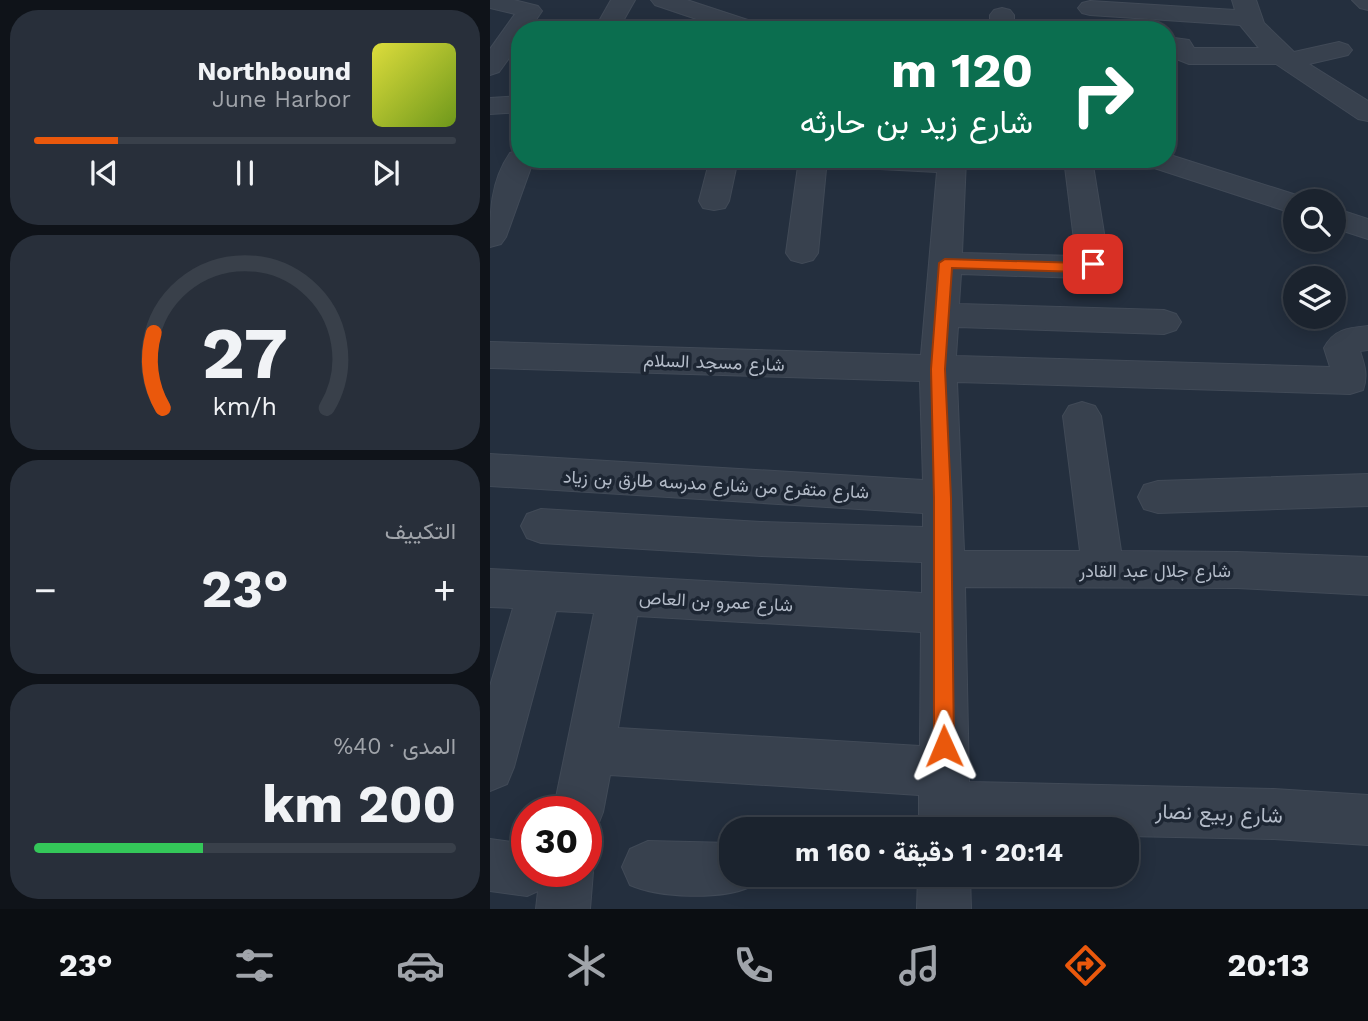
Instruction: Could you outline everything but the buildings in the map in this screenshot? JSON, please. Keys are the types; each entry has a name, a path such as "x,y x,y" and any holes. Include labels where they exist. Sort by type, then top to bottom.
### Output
{"street":[{"path":"612,21 623,0"},
{"path":"490,1 524,7 530,11 523,21"},
{"path":"663,7 704,6 735,21"},
{"path":"1090,8 1246,9 1265,39 1287,59 1358,109"},
{"path":"490,67 511,38"},
{"path":"1176,45 1180,45 1189,56 1287,59 1339,50"},
{"path":"490,106 511,105"},
{"path":"1176,166 1283,201"},
{"path":"490,236 516,168"},
{"path":"714,201 722,168"},
{"path":"802,253 812,168"},
{"path":"944,803 943,498 938,369 952,168"},
{"path":"945,263 1080,267 1093,264 1078,168"},
{"path":"1346,222 1368,229"},
{"path":"942,315 1164,322"},
{"name":"شارع مسجد السلام","path":"490,355 1352,380 1341,348 1349,340 1368,338"},
{"path":"1082,416 1103,570"},
{"name":"شارع متفرع من شارع مدرسه طارق بن زياد","path":"490,470 943,498"},
{"path":"1158,497 1368,491"},
{"name":"شارع جلال عبد القادر","path":"541,526 761,539 1103,570 1237,570 1368,576"},
{"name":"شارع عمرو بن العاص","path":"490,588 942,614"},
{"path":"490,767 498,712 540,591"},
{"path":"581,796 619,596"},
{"name":"شارع ربيع نصار","path":"591,750 944,803 1274,814 1368,820"},
{"path":"490,865 511,870"},
{"path":"648,867 719,869"},
{"path":"944,887 944,909"}],"route":[{"path":"944,746 943,498 938,369 945,263 1080,267 1093,264"}]}
